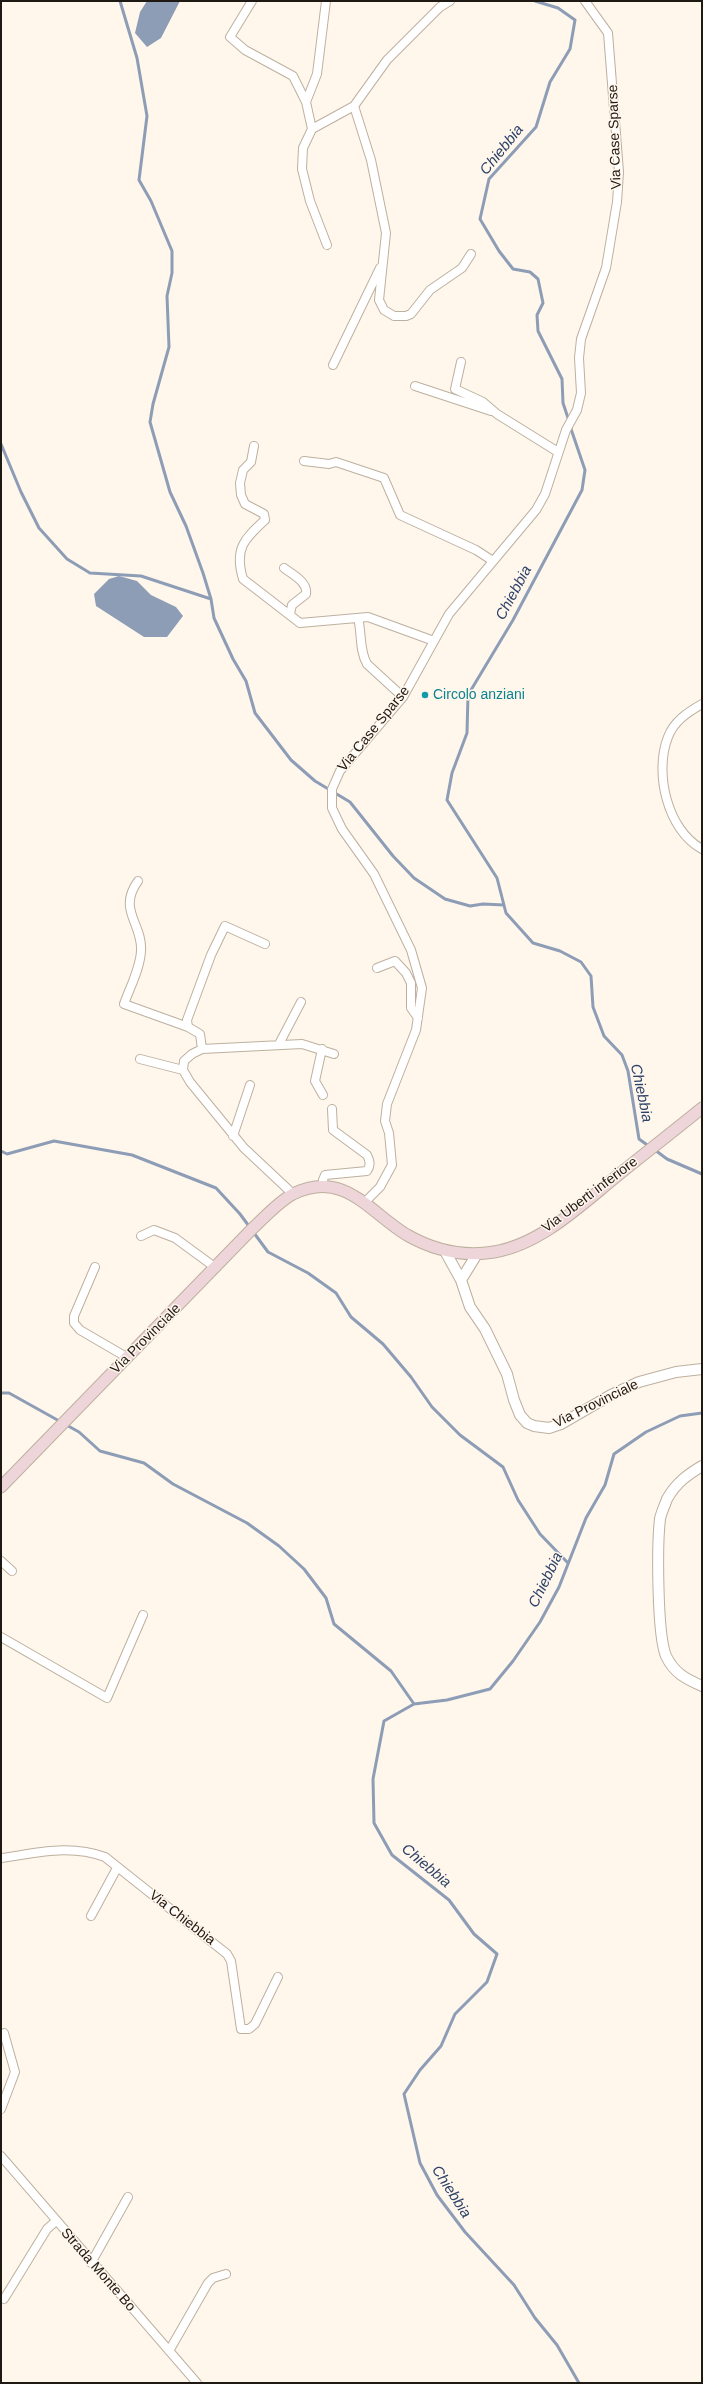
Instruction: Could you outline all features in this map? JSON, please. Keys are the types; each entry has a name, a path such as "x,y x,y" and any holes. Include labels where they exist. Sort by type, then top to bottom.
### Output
{"main road":[{"name":"Via Uberti inferiore","path":"293,1194 310,1188 323,1186 345,1190 406,1235 445,1251 477,1254 514,1247 534,1237 577,1209 702,1108"},
{"name":"Via Provinciale","path":"1,1487 252,1230 293,1194"}],"street":[{"path":"252,1 230,37 246,50 293,76 306,102 312,128 303,148 302,169 310,200 327,245"},
{"path":"306,102 317,74 326,1"},
{"path":"312,128 354,106 387,60 440,7 450,1"},
{"name":"Via Case Sparse","path":"364,1203 380,1187 392,1164 389,1133 385,1121 387,1104 416,1030 422,988 411,950 374,874 342,829 332,808 334,784 340,772 403,697 449,614 536,510 544,494 566,430 573,418 581,393 578,366 581,339 606,268 619,172 608,33 585,1"},
{"path":"354,106 371,160 386,233 379,300 384,310 394,316 406,316 411,314 430,290 462,268 471,254"},
{"path":"333,365 383,259"},
{"path":"461,362 455,389 483,402 497,414 558,452"},
{"path":"415,386 497,414"},
{"path":"254,446 251,462 243,470 240,482 241,495 245,504 264,514 265,520 241,544 240,570 243,579 300,623 368,617 434,641"},
{"path":"304,461 329,464 336,462 384,478 400,516 476,550 493,561"},
{"path":"284,568 304,584 306,590 306,594 292,605 290,614"},
{"path":"358,618 362,632 363,658 367,664 403,697"},
{"path":"702,704 682,716 668,736 662,756 668,805 676,825 694,844 702,848"},
{"path":"138,881 130,894 130,909 141,950 124,1004 188,1027 200,1034 202,1049"},
{"path":"188,1027 187,1020 199,984 224,926 265,944"},
{"path":"377,968 395,961 406,973 411,983 411,1008 418,1018"},
{"path":"279,1044 301,1002"},
{"path":"183,1070 184,1061 192,1054 202,1049 302,1044 334,1054"},
{"path":"322,1049 315,1081 323,1095"},
{"path":"140,1059 183,1070 233,1136 293,1194"},
{"path":"233,1136 250,1085"},
{"path":"323,1186 325,1175 361,1173 367,1171 370,1167 370,1161 367,1155 333,1130 332,1109"},
{"path":"141,1236 154,1230 175,1238 216,1268"},
{"name":"Via Provinciale","path":"445,1251 461,1280 470,1307 485,1329 507,1374 520,1415 528,1423 534,1426 549,1428 561,1424 611,1395 639,1382 676,1372 702,1369"},
{"path":"461,1280 477,1254"},
{"path":"95,1267 74,1316 74,1323 80,1330 128,1358"},
{"path":"702,1466 686,1475 674,1488 667,1500 660,1518 659,1545 661,1635 666,1655 675,1670 684,1678 702,1686"},
{"path":"1,1561 12,1571"},
{"path":"1,1637 107,1698 143,1615"},
{"name":"Via Chiebbia","path":"1,1858 72,1849 88,1851 105,1858 227,1954 231,1961 241,2029 249,2029 255,2024 278,1977"},
{"path":"91,1916 118,1868"},
{"path":"1,2109 15,2072 4,2033"},
{"name":"Strada Monte Bo","path":"1,2156 91,2263 197,2383"},
{"path":"91,2263 128,2197"},
{"path":"4,2299 47,2229 56,2221"},
{"path":"168,2351 208,2283 213,2278 226,2274"}],"water":[{"path":"147,1 180,1 161,38 147,47 135,33 140,12"},
{"path":"119,576 137,581 151,595 176,607 183,616 167,637 144,637 96,606 94,594 109,579"}],"waterway":[{"path":"120,1 137,58 147,116 139,180 151,201 172,251 172,273 167,296 169,347 153,404 150,422 170,492 186,526 203,573 211,599 214,618 233,659 246,681 255,713 291,760 315,781 350,802 393,856 414,878 445,899 470,906 483,904 504,905"},
{"name":"Chiebbia","path":"535,1 558,8 575,20 570,49 550,82 536,127 489,179 480,219 499,251 513,269 530,272 538,279 543,303 537,315 538,331 562,379 563,403 569,421"},
{"name":"Chiebbia","path":"570,426 585,470 582,490 513,620 468,695 467,733 452,773 447,800 497,878 506,913 533,943 560,951 581,962 591,976 593,1007 604,1036 622,1055 628,1071 639,1139 650,1147"},
{"path":"1,444 21,492 39,528 67,559 90,573 141,576 211,599"},
{"path":"1,1151 7,1154 54,1141 132,1155 216,1188 240,1214 268,1252 308,1273 336,1293 351,1317 383,1344 411,1377 432,1407 460,1435 503,1467 518,1500 540,1534 568,1563"},
{"name":"Chiebbia","path":"655,1150 667,1159 702,1174"},
{"path":"1,1393 9,1393 79,1432 100,1451 144,1463 173,1484 247,1523 279,1546 304,1569 326,1598 334,1624 391,1671 414,1704"},
{"name":"Chiebbia","path":"579,2383 557,2345 535,2318 514,2285 465,2232 437,2195 420,2163 404,2094 420,2070 441,2046 455,2014 487,1982 497,1954 474,1934 449,1900 392,1855 374,1823 373,1779 384,1721 414,1704 447,1700 490,1689 513,1661 540,1622 559,1587 586,1518 605,1485 614,1454 646,1432 680,1416 702,1413"}],"place":[{"name":"Circolo anziani","path":"425,695"}]}
